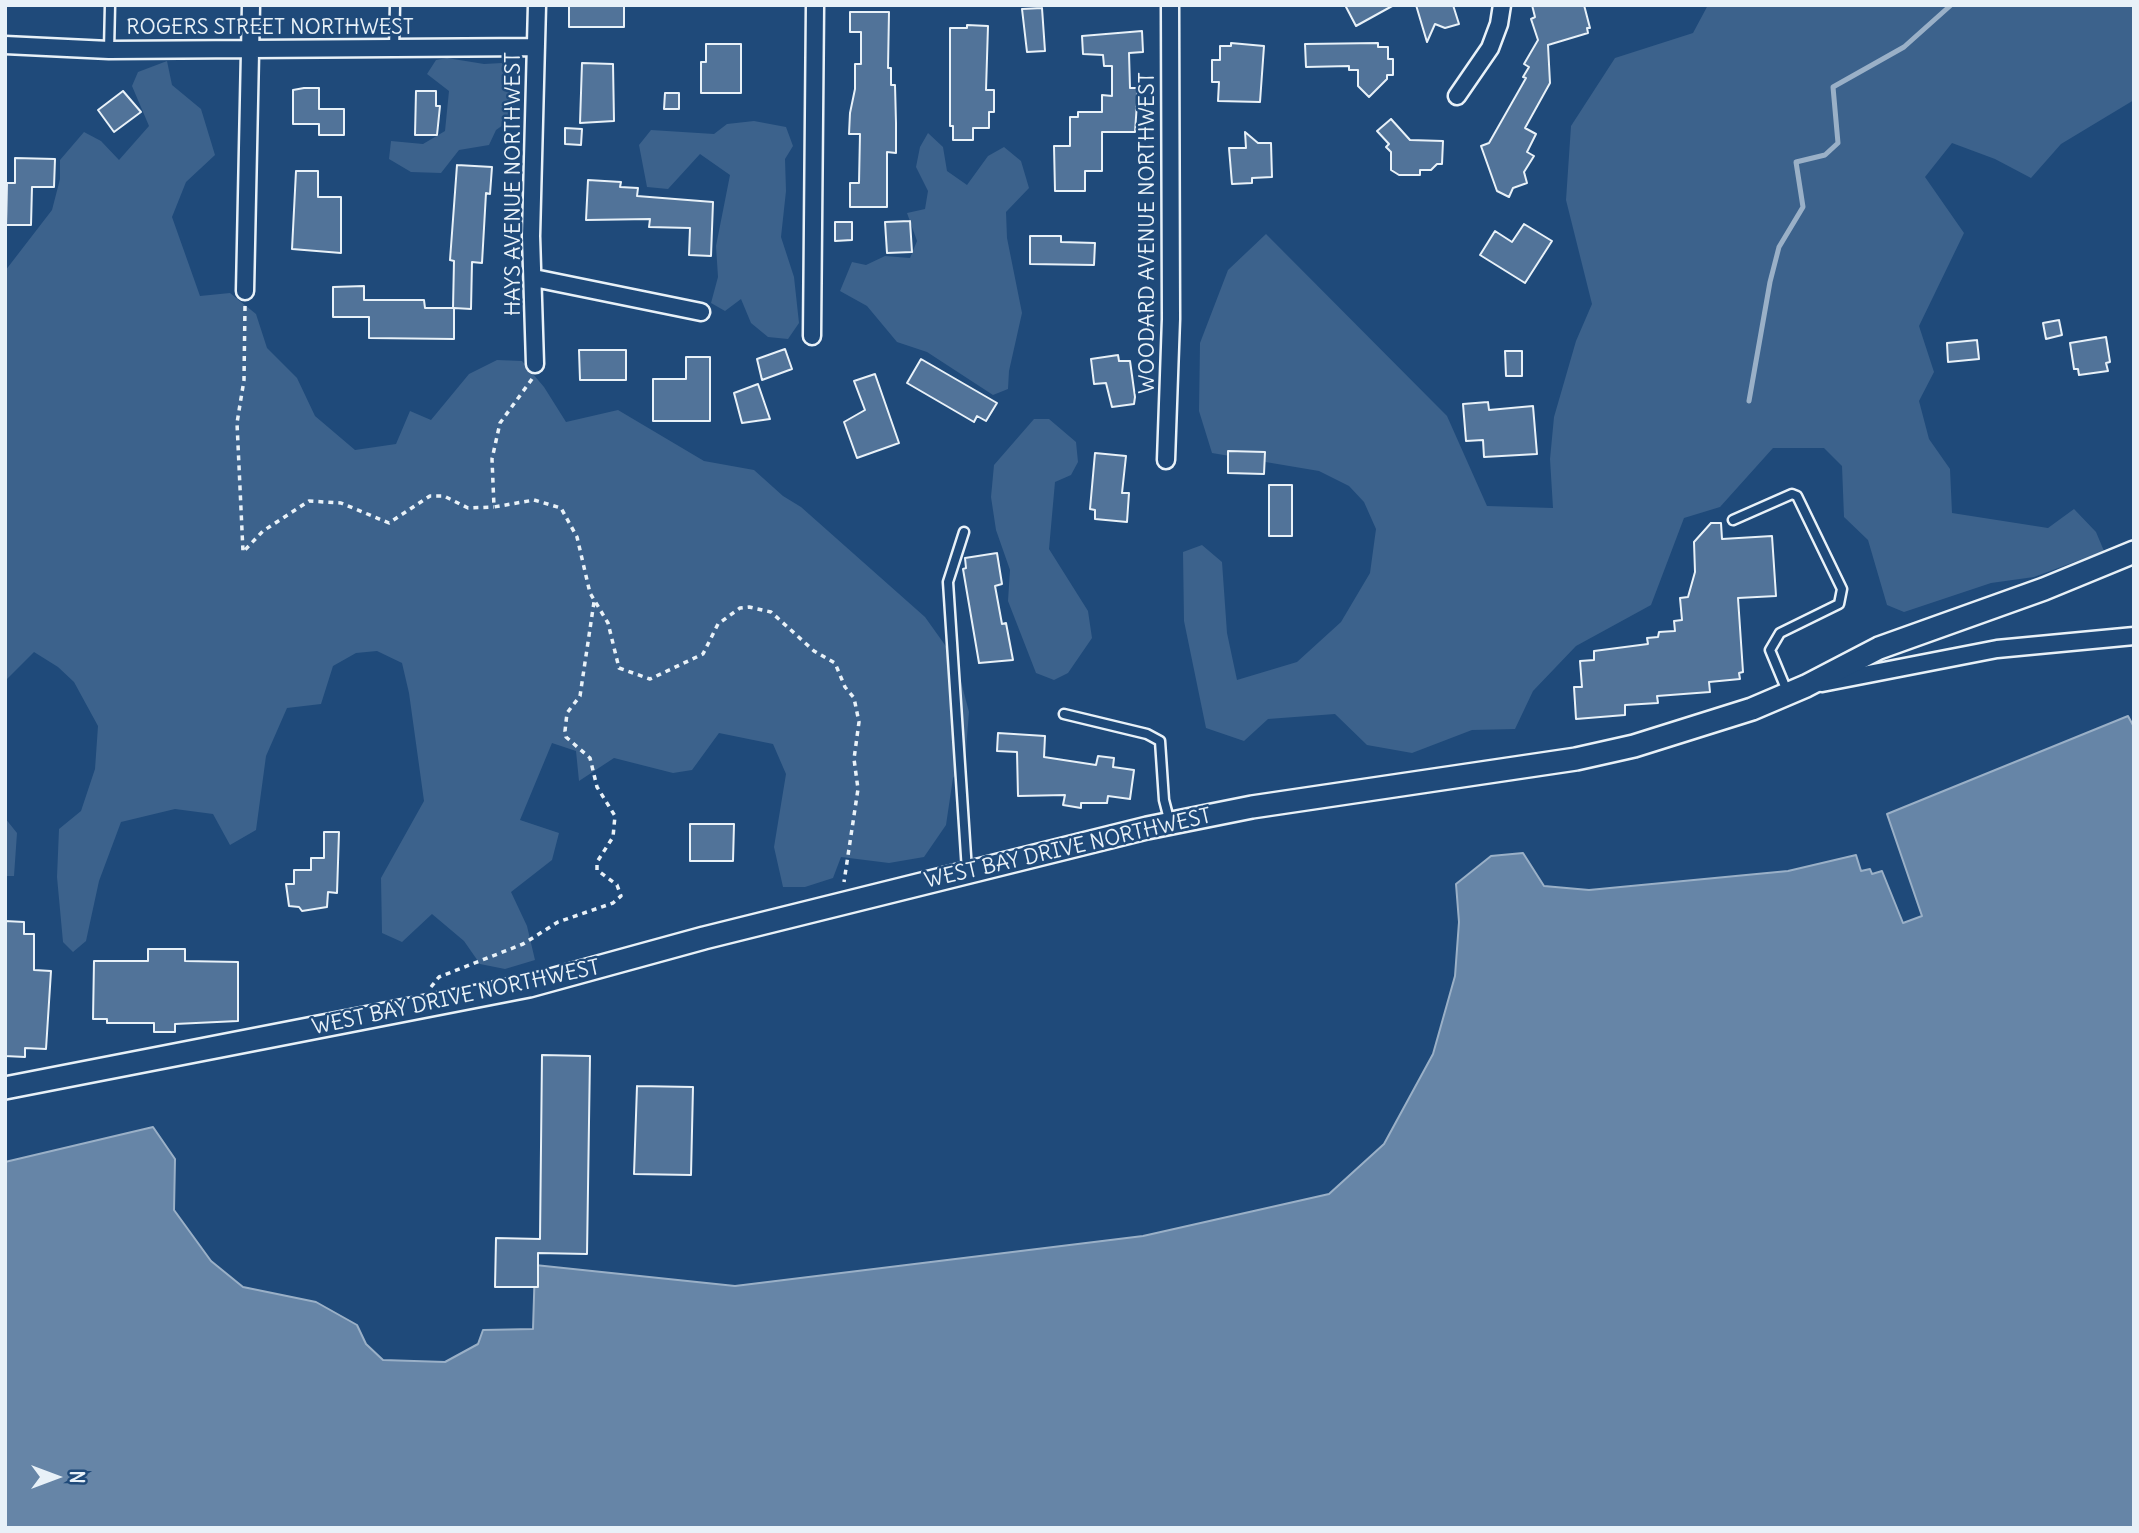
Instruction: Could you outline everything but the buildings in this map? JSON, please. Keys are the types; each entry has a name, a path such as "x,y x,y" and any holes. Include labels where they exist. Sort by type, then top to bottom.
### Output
{"street":[{"path":"245,291 251,5"},
{"name":"HAYS AVENUE NORTHWEST","path":"535,364 531,236 537,5"},
{"path":"812,336 815,5"},
{"name":"WOODARD AVENUE NORTHWEST","path":"1166,460 1171,319 1170,5"},
{"path":"1457,96 1490,48 1499,24 1502,5"},
{"name":"ROGERS STREET NORTHWEST","path":"5,45 109,50 536,47"},
{"path":"534,278 701,312"},
{"path":"1797,690 1913,634 2044,589 2134,552"},
{"name":"WEST BAY DRIVE NORTHWEST","path":"5,1088 529,986 967,871 1170,823 1252,807 1576,759 1634,746 1752,709 1797,690 1997,649 2134,636"}],"lane":[{"path":"109,50 110,5"},
{"path":"394,48 395,5"},
{"path":"1733,520 1792,494 1797,496 1842,589 1839,604 1786,629 1770,650 1797,690"},
{"path":"964,532 953,559 948,592 967,871"},
{"path":"1064,713 1147,734 1160,741 1164,800 1170,823"}],"path":[{"path":"245,291 244,380 237,423 243,552 263,531 309,501 341,503 389,523 430,496 444,496 468,508 494,507 534,500 561,508 577,537 594,602 580,696 567,713 565,731 566,737 590,758 597,787 615,816 613,837 597,862 597,870 617,886 621,896 613,903 558,922 523,944 439,977 432,982 431,990"},
{"path":"494,507 492,459 500,423 527,389 535,364"},
{"path":"594,602 603,610 608,623 619,668 642,678 650,679 703,654 718,624 740,608 749,607 771,612 814,651 835,663 845,687 854,698 859,722 854,759 858,789 844,888"}],"shaded area":[{"path":"1708,5 2134,5 2134,100 2061,144 2031,178 1995,159 1952,143 1925,177 1964,233 1919,326 1934,372 1919,401 1929,439 1950,469 1952,513 2048,528 2074,509 2096,532 2104,551 2034,577 1991,583 1904,612 1887,605 1868,540 1844,517 1842,466 1824,448 1773,448 1720,507 1684,518 1651,605 1576,646 1533,691 1515,729 1472,730 1412,753 1367,745 1335,714 1268,719 1244,741 1206,728 1184,621 1183,552 1202,545 1222,562 1227,633 1237,680 1297,662 1341,622 1370,573 1376,529 1364,502 1349,486 1319,471 1212,453 1199,411 1200,343 1228,270 1266,234 1447,416 1487,506 1553,508 1550,459 1554,417 1576,341 1592,304 1566,200 1571,126 1615,58 1693,33"},
{"path":"447,58 484,64 502,63 514,81 513,118 496,130 489,145 459,150 441,173 411,172 389,159 391,141 423,144 445,131 449,91 427,74 436,60"},
{"path":"167,61 172,85 201,109 215,155 186,182 172,217 200,296 230,293 256,314 267,348 297,378 315,416 355,450 396,444 410,411 431,420 469,374 497,360 522,361 544,387 566,422 618,410 704,461 754,470 783,496 801,507 925,617 955,659 969,712 965,762 953,778 946,825 924,857 889,863 841,857 833,878 805,887 783,887 774,847 786,774 773,744 719,733 692,770 673,773 614,758 579,781 576,751 552,743 520,820 559,833 552,860 511,892 527,926 535,960 505,969 480,964 464,941 432,914 402,942 382,933 381,878 424,801 409,693 402,663 377,651 356,653 333,666 321,704 287,708 266,756 256,830 230,845 213,814 175,809 121,822 99,881 86,941 73,952 63,942 57,877 59,829 81,811 95,769 98,726 74,682 58,667 34,652 5,681 5,271 52,210 60,179 60,160 84,132 101,141 119,160 149,126 132,86 138,72"},
{"path":"754,121 786,127 793,146 785,159 786,191 781,237 794,277 799,323 788,339 768,337 751,323 741,299 725,311 711,303 718,277 716,246 730,175 700,154 668,189 647,187 639,145 651,130 714,134 727,124"},
{"path":"928,133 943,147 947,171 967,185 988,156 1004,147 1021,161 1029,188 1006,212 1007,238 1022,313 1009,371 1008,389 993,395 927,352 897,342 867,306 840,291 852,262 866,265 885,256 910,258 917,241 907,213 925,209 928,191 916,167 920,147"},
{"path":"1034,419 1049,419 1076,442 1078,462 1071,475 1055,482 1049,549 1088,611 1092,638 1068,673 1054,680 1036,673 1008,601 1010,570 996,530 991,497 994,465"},
{"path":"2128,716 2134,727 2134,1528 5,1528 5,1162 153,1127 175,1159 174,1210 211,1261 243,1287 316,1302 357,1325 366,1344 383,1360 445,1362 478,1344 483,1330 533,1329 535,1265 735,1286 1143,1236 1329,1194 1384,1144 1433,1054 1455,976 1459,922 1456,884 1491,856 1523,853 1544,886 1589,890 1788,871 1856,855 1861,871 1870,869 1872,874 1882,871 1903,923 1922,916 1887,814"},
{"path":"5,818 17,833 14,876 5,876"}],"waterway":[{"path":"1749,401 1770,282 1779,247 1803,207 1796,162 1825,155 1838,143 1833,87 1904,47 1951,5"}]}
